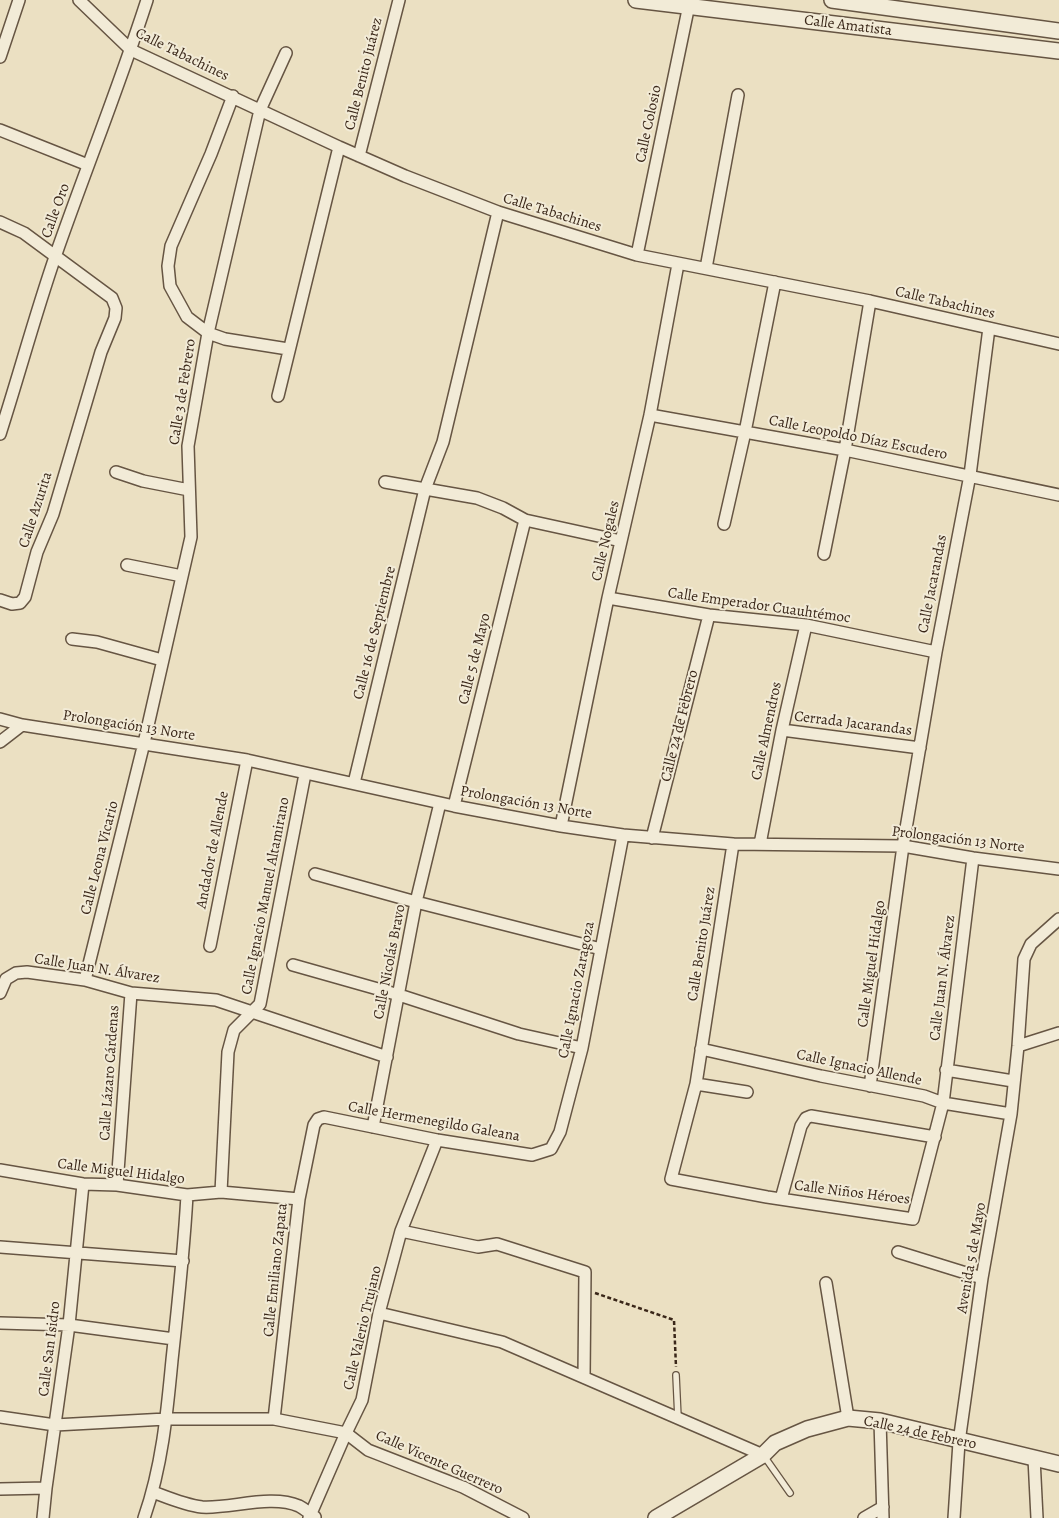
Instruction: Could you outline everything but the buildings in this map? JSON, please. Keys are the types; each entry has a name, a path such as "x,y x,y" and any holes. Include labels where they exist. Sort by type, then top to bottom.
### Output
{"street":[{"path":"0,57 4,35 19,0"},
{"name":"Calle Tabachines","path":"79,0 131,50 359,156 498,212 637,255 870,301 1059,344"},
{"name":"Calle Oro","path":"0,434 5,401 55,256 131,50 147,0"},
{"name":"Calle Benito Juárez","path":"359,156 399,0"},
{"name":"Calle Amatista","path":"636,0 689,3 1059,51"},
{"name":"Calle Amatista","path":"834,0 1059,31"},
{"name":"Calle Colosio","path":"637,255 689,3"},
{"name":"Calle 3 de Febrero","path":"144,743 191,537 188,446 208,333 260,110 286,53"},
{"path":"706,268 738,95"},
{"path":"233,96 211,154 171,246 168,266 170,286 187,317 208,333 225,339 288,349"},
{"path":"0,130 88,165"},
{"path":"278,396 288,349 308,281 339,147"},
{"name":"Calle 16 de Septiembre","path":"354,783 425,489 443,442 498,212"},
{"path":"0,222 24,233 55,256"},
{"name":"Calle Azurita","path":"1,601 12,604 20,603 25,597 37,552 53,514 116,308 112,298 55,256"},
{"name":"Calle Nogales","path":"561,826 608,598 650,415 678,264"},
{"path":"724,524 745,432 775,282"},
{"path":"824,554 845,450 870,301"},
{"name":"Calle Jacarandas","path":"903,846 936,652 970,475 989,328"},
{"name":"Calle Leopoldo Díaz Escudero","path":"650,415 845,450 1059,494"},
{"path":"116,472 143,481 189,490"},
{"path":"385,482 477,498 503,508 525,520 621,541"},
{"name":"Calle 5 de Mayo","path":"454,806 525,520"},
{"path":"127,565 182,576"},
{"name":"Calle Emperador Cuauhtémoc","path":"608,598 709,615 806,625 936,652"},
{"name":"Calle 24 de Febrero","path":"652,838 709,615"},
{"name":"Calle Almendros","path":"760,844 782,730 806,625"},
{"path":"72,639 97,642 162,660"},
{"name":"Prolongación 13 Norte","path":"0,719 22,725 246,760 454,806 561,826 622,835 733,844 903,846 973,858 1059,869"},
{"path":"0,742 22,725"},
{"name":"Cerrada Jacarandas","path":"782,730 920,748"},
{"name":"Calle Leona Vicario","path":"85,980 144,743"},
{"name":"Andador de Allende","path":"210,946 246,760"},
{"name":"Calle Ignacio Manuel Altamirano","path":"221,1192 228,1052 234,1030 260,1004 305,774"},
{"name":"Calle Nicolás Bravo","path":"374,1127 416,902 440,803"},
{"name":"Calle Ignacio Zaragoza","path":"551,1149 560,1132 582,1048 622,835"},
{"name":"Calle Benito Juárez","path":"671,1179 696,1084 733,844"},
{"name":"Calle Miguel Hidalgo","path":"870,1086 903,846"},
{"name":"Calle Juan N. Álvarez","path":"942,1103 973,858"},
{"path":"315,874 416,902 602,949"},
{"name":"Avenida 5 de Mayo","path":"954,1518 959,1442 982,1278 1011,1114 1024,959 1031,944 1059,919"},
{"path":"293,965 399,995 519,1034 582,1048"},
{"name":"Calle Juan N. Álvarez","path":"1,990 6,979 16,973 27,972 85,980 130,992 216,1000 387,1057"},
{"name":"Calle Lázaro Cárdenas","path":"117,1185 130,992"},
{"path":"1018,1046 1059,1033"},
{"name":"Calle Ignacio Allende","path":"701,1049 924,1096 942,1103 1011,1114"},
{"path":"946,1070 1014,1081"},
{"path":"696,1084 747,1092"},
{"name":"Calle Niños Héroes","path":"671,1179 781,1199 913,1219 942,1103"},
{"path":"781,1199 801,1126 806,1118 811,1116 935,1137"},
{"name":"Calle Hermenegildo Galeana","path":"314,1125 318,1119 324,1117 437,1140 532,1155 551,1149"},
{"name":"Calle Emiliano Zapata","path":"274,1419 298,1200 314,1125"},
{"name":"Calle Valerio Trujano","path":"312,1517 346,1433 362,1400 379,1313 401,1231 437,1140"},
{"name":"Calle Miguel Hidalgo","path":"0,1170 83,1184 117,1185 187,1195 221,1192 298,1200"},
{"name":"Calle San Isidro","path":"43,1518 69,1325 83,1184"},
{"path":"144,1518 153,1492 166,1419 183,1261 187,1195"},
{"path":"401,1231 478,1248 497,1244 585,1272 584,1376"},
{"path":"0,1247 183,1261"},
{"path":"898,1252 982,1278"},
{"path":"826,1283 848,1418"},
{"path":"379,1313 502,1342 763,1455"},
{"path":"0,1324 69,1325 174,1339"},
{"path":"0,1417 55,1425 166,1419 274,1419 346,1433"},
{"name":"Calle 24 de Febrero","path":"656,1518 676,1512 763,1455 775,1443 807,1429 848,1418 880,1421 959,1442 1059,1464"},
{"path":"864,1518 883,1512 880,1421"},
{"name":"Calle Vicente Guerrero","path":"346,1433 368,1450 463,1487 523,1518"},
{"path":"1034,1458 1037,1518"},
{"path":"0,1489 46,1488"},
{"path":"153,1492 202,1507 262,1502 282,1503 298,1506 312,1517"}],"lane":[{"path":"676,1375 678,1418"},
{"path":"763,1455 790,1493"}],"path":[{"path":"584,1289 674,1320 676,1375"}]}
